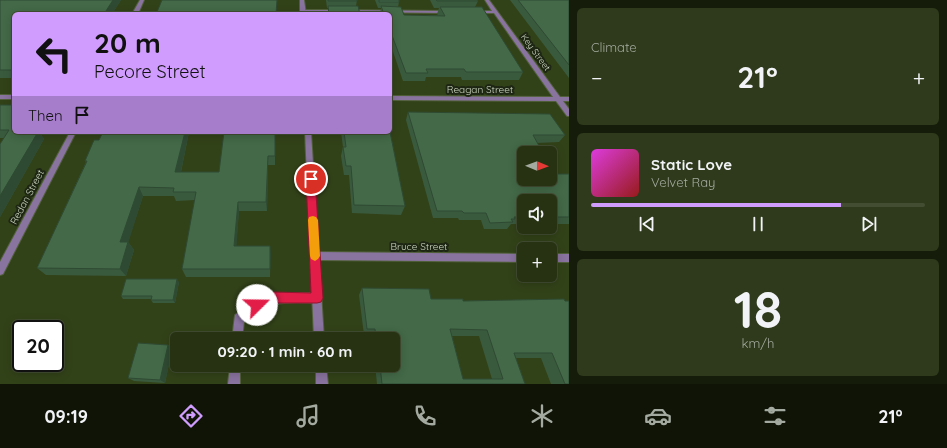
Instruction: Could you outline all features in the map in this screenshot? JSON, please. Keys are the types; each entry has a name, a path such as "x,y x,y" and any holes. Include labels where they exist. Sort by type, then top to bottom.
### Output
{"street":[{"path":"136,12 142,0"},
{"path":"302,0 303,12"},
{"name":"Key Street","path":"487,0 569,114"},
{"path":"392,12 458,12"},
{"path":"466,12 496,12"},
{"path":"0,97 12,97"},
{"name":"Reagan Street","path":"392,98 569,99"},
{"name":"Redan Street","path":"0,271 72,134"},
{"path":"308,134 319,332"},
{"name":"Bruce Street","path":"315,256 517,258"},
{"path":"557,258 569,258"},
{"path":"238,332 239,319 265,300 274,298 317,298"},
{"path":"234,384 235,372"},
{"path":"321,372 322,384"}],"building":[{"path":"0,0 113,0 105,12 12,12 12,70 0,70"},
{"path":"162,0 277,0 276,12 157,12"},
{"path":"357,0 357,1 328,1"},
{"path":"379,0 399,0 399,2 379,2"},
{"path":"436,0 477,0 478,1 437,1"},
{"path":"518,0 569,0 569,65"},
{"path":"328,6 358,6 360,12 329,12"},
{"path":"381,6 401,7 404,15 445,16 440,7 482,7 523,72 466,72 464,69 426,69 428,73 406,73 392,35 392,12 383,12"},
{"path":"0,105 12,105 12,134 37,134 0,196 0,144 9,130 0,130"},
{"path":"408,112 550,114 565,135 533,135 539,146 517,146 517,186 557,186 557,174 569,174 569,217 557,217 557,194 517,194 517,217 514,217 515,219 511,219 513,222 490,223 486,213 437,211"},
{"path":"102,134 184,134 175,172 219,172 224,134 275,134 275,156 268,156 266,202 238,202 234,246 270,246 270,269 182,269 196,192 173,192 174,188 139,187 120,242 128,242 120,269 37,268 87,161 85,161 94,140 99,140"},
{"path":"344,134 390,134 405,206 354,205 351,166 346,166 343,147 346,147"},
{"path":"126,279 177,279 173,300 151,300 152,296 121,296"},
{"path":"362,288 429,289 431,299 463,299 463,301 564,299 565,301 569,301 569,384 565,384 552,353 514,353 525,384 382,384 381,372 400,372 400,332 375,332 375,329 367,329","holes":["450,329 487,330 503,379 463,379"]},
{"path":"138,343 168,345 160,380 128,378"}],"slow traffic":[{"path":"313,220 315,256"}],"route":[{"path":"257,305 265,300 274,298 317,298 311,179"}]}
